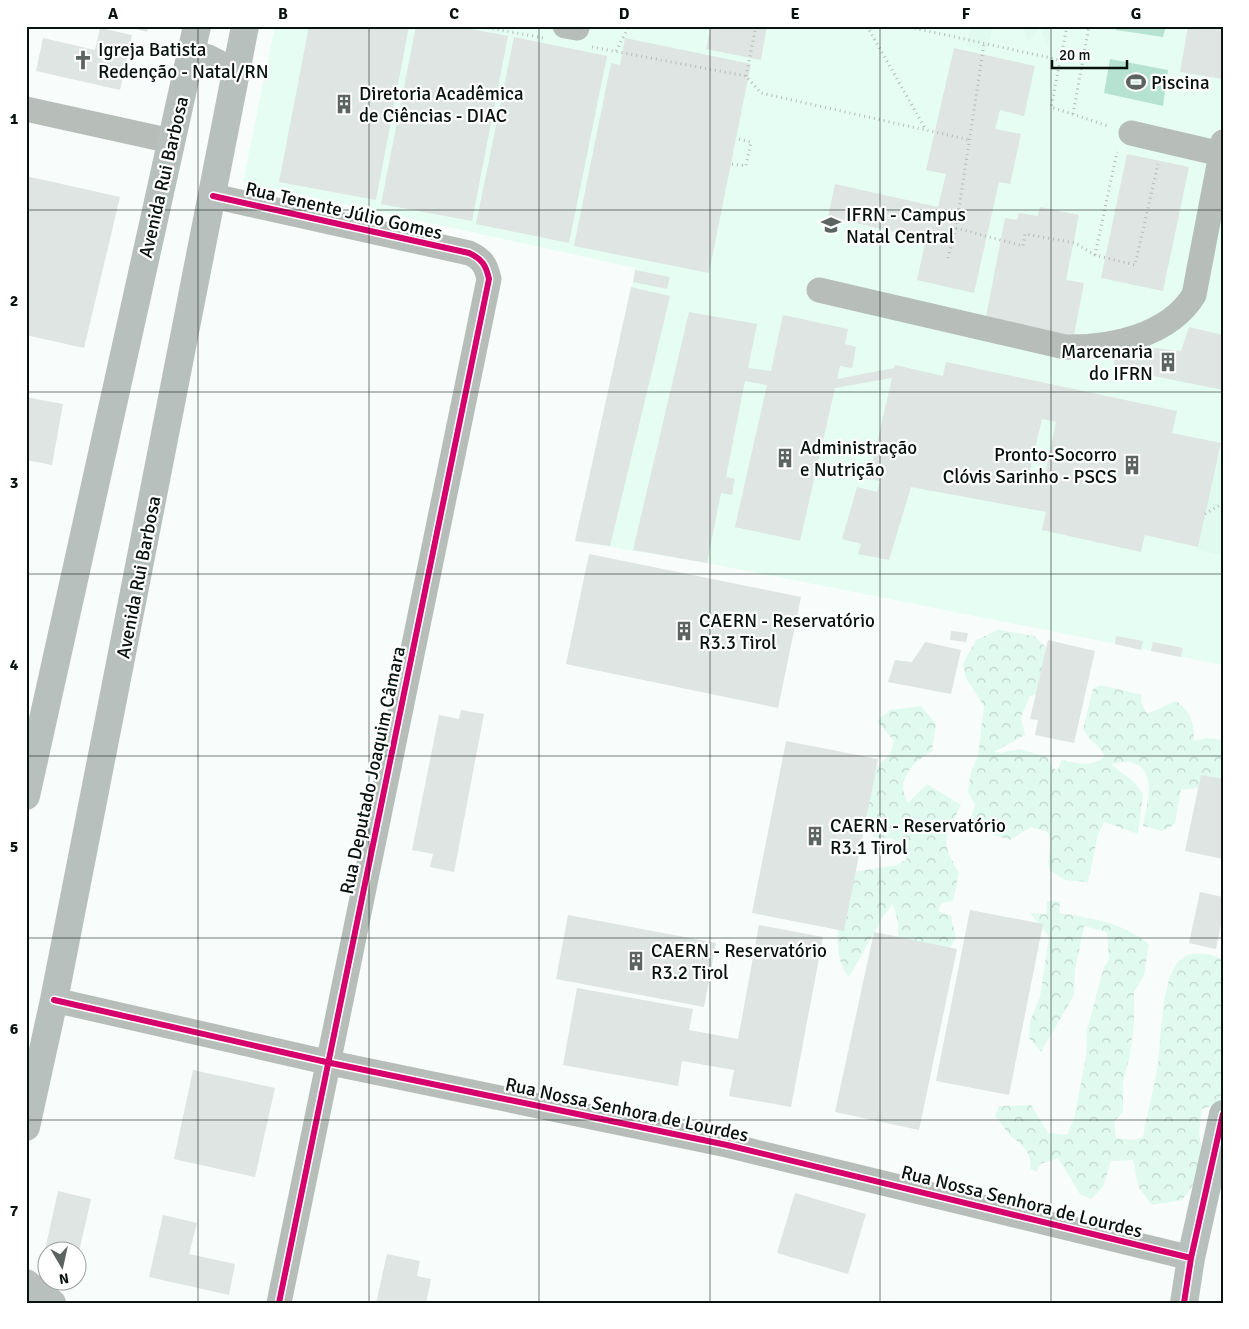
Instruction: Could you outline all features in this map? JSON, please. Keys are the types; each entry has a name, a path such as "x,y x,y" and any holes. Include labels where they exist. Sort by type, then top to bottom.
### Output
{"main road":[{"name":"Avenida Rui Barbosa","path":"26,796 197,26"},
{"name":"Avenida Rui Barbosa","path":"26,1126 54,1000 245,26"},
{"path":"192,54 207,58 236,73"},
{"path":"1184,1303 1191,1258 1223,1114"}],"street":[{"path":"26,109 171,141"},
{"path":"819,290 1065,347 1093,346 1140,335 1173,320 1186,309 1194,295 1222,148 1121,135"},
{"name":"Rua Tenente Júlio Gomes","path":"213,196 468,253"},
{"name":"Rua Deputado Joaquim Câmara","path":"279,1303 326,1062 489,279 486,268 480,258 468,253"},
{"name":"Rua Nossa Senhora de Lourdes","path":"54,1000 326,1062 728,1145 1191,1258"}],"path":[{"path":"478,26 570,35 616,51 746,76 761,93 970,140"},
{"path":"616,51 629,26"},
{"path":"746,76 756,26"},
{"path":"867,26 926,130"},
{"path":"905,26 1060,60"},
{"path":"1067,26 1051,107 1073,114 1121,135 1095,254"},
{"path":"1073,114 1089,26"},
{"path":"948,258 956,228 984,44"},
{"path":"732,164 746,166 751,142 738,139"},
{"path":"956,228 1023,246 1024,234 1075,243 1095,254 1135,265 1159,162"},
{"path":"1206,514 1223,503"}],"shaded area":[{"path":"275,26 1223,26 1223,665 707,563 575,541 636,268 243,182"},
{"name":"Piscina","path":"1116,26 1166,26 1163,37 1116,30"},
{"name":"Piscina","path":"1110,59 1168,70 1163,106 1104,93"}],"green space":[{"path":"971,26 993,26 987,50 966,45"},
{"path":"1023,26 1052,26 1048,47 1040,28 1028,42"},
{"path":"1219,455 1223,455 1223,555 1197,550"},
{"path":"998,630 1034,636 1051,652 1045,691 1030,696 1021,717 1025,735 994,752 1000,753 1019,749 1048,757 1051,766 1057,771 1062,760 1085,764 1101,760 1105,756 1083,729 1093,689 1100,685 1142,695 1141,702 1147,714 1176,701 1191,718 1194,741 1206,738 1223,740 1223,781 1211,786 1181,790 1175,824 1163,831 1143,826 1149,790 1145,772 1140,766 1131,762 1111,764 1134,782 1143,794 1138,834 1104,822 1098,834 1088,882 1065,880 1050,871 1048,832 1031,827 1010,840 994,835 973,824 971,817 975,805 968,792 971,771 978,756 984,706 966,678 963,664 976,640"},
{"path":"921,706 936,724 932,751 917,761 909,770 903,789 908,803 927,784 961,805 946,839 949,853 959,873 953,901 942,903 938,911 951,916 956,938 946,955 898,944 898,922 893,904 884,915 849,977 839,955 838,942 838,927 847,873 897,865 907,859 893,839 874,837 853,818 868,776 890,754 894,741 877,721 890,710"},
{"path":"1047,901 1060,901 1059,913 1106,922 1127,930 1149,944 1144,975 1134,992 1134,1024 1130,1055 1123,1082 1123,1112 1114,1121 1116,1138 1134,1140 1143,1137 1159,1057 1165,996 1173,969 1180,960 1189,955 1207,954 1223,960 1223,1102 1202,1109 1199,1133 1202,1152 1201,1174 1182,1200 1152,1205 1139,1188 1133,1160 1111,1161 1103,1187 1091,1199 1080,1194 1058,1158 1040,1164 1037,1172 1030,1169 1028,1152 1008,1133 995,1116 999,1106 1031,1105 1048,1133 1067,1135 1074,1119 1086,1057 1087,1030 1104,967 1109,960 1107,932 1084,926 1075,970 1074,995 1041,1052 1029,1038 1030,1021 1040,997 1049,937 1030,913 1046,914"}],"building":[{"path":"125,26 149,26 147,32"},
{"name":"Diretoria Acadêmica de Ciências - DIAC","path":"309,26 409,26 376,200 279,182"},
{"path":"416,26 455,26 508,36 472,221 381,204"},
{"path":"711,26 767,26 761,60 706,49"},
{"path":"1188,26 1223,26 1222,79 1180,72"},
{"name":"Igreja Batista Redenção - Natal/RN","path":"100,28 132,35 120,90 36,71 43,38 95,50"},
{"path":"514,37 607,56 569,243 476,224"},
{"path":"625,38 751,64 709,273 574,246 611,63 620,65"},
{"path":"954,48 1035,66 1024,116 1000,110 995,129 1021,134 1010,184 999,182 974,293 917,280 926,239 828,217 835,184 938,207 946,174 926,170"},
{"path":"1127,154 1189,167 1163,291 1101,278"},
{"path":"26,176 120,197 84,348 26,335"},
{"path":"1040,207 1079,215 1066,280 1084,283 1073,340 985,322 1005,218 1017,220 1019,213 1038,216"},
{"path":"635,270 670,277 667,289 633,282"},
{"path":"631,287 670,296 610,546 575,541"},
{"path":"689,312 757,324 748,368 771,371 783,315 848,329 845,344 856,347 852,368 840,366 837,379 894,368 895,365 943,376 946,362 1177,411 1172,433 1221,443 1198,547 1145,535 1141,552 1042,530 1046,512 911,487 889,560 858,554 861,544 842,539 857,487 877,492 880,481 857,477 860,463 872,465 892,378 835,388 800,541 735,527 767,385 745,381 726,477 735,479 732,495 721,493 707,563 633,550","holes":["1042,419 1056,422 1045,475 1030,471"]},
{"name":"Marcenaria do IFRN","path":"1189,327 1223,335 1223,390 1114,368 1114,355 1138,346 1181,351"},
{"path":"26,397 63,404 52,465 26,460"},
{"name":"CAERN - Reservatório R3.3 Tirol","path":"589,554 801,597 778,708 566,664"},
{"path":"951,631 968,633 966,642 950,640"},
{"path":"1116,636 1143,641 1141,650 1115,644"},
{"path":"1048,640 1095,651 1074,743 1035,735 1038,720 1030,719"},
{"path":"925,642 961,650 951,694 888,682 895,660 912,662"},
{"path":"1153,642 1183,648 1181,657 1151,651"},
{"path":"461,710 484,714 454,872 430,867 433,854 412,850 439,715 459,719"},
{"name":"CAERN - Reservatório R3.1 Tirol","path":"786,741 878,759 844,931 752,913"},
{"path":"1201,775 1223,779 1223,859 1185,851"},
{"path":"1200,892 1223,897 1223,915 1216,949 1189,943"},
{"path":"970,910 1043,924 1009,1095 936,1081"},
{"name":"CAERN - Reservatório R3.2 Tirol","path":"568,915 716,943 704,1007 556,979"},
{"path":"759,925 823,937 791,1107 729,1096 734,1070 682,1061 678,1086 563,1065 577,988 693,1009 689,1030 738,1039"},
{"path":"874,932 957,949 919,1130 835,1112"},
{"path":"193,1070 275,1088 255,1177 174,1159"},
{"path":"58,1191 91,1199 81,1242 47,1242"},
{"path":"795,1193 866,1214 848,1274 777,1253"},
{"path":"163,1215 197,1223 189,1254 235,1264 229,1295 149,1277"},
{"path":"387,1254 420,1261 417,1276 431,1279 426,1303 376,1303"}],"cycle path":[{"path":"213,196 469,253 483,263 489,279 279,1303"},
{"path":"54,1000 326,1062 727,1145 1191,1258"},
{"path":"1184,1303 1191,1258 1223,1114"}],"place":[{"name":"Igreja Batista Redenção - Natal/RN","path":"83,60"},
{"name":"Piscina","path":"1136,82"},
{"name":"Diretoria Acadêmica de Ciências - DIAC","path":"344,104"},
{"name":"IFRN - Campus Natal Central","path":"831,225"},
{"name":"Marcenaria do IFRN","path":"1168,362"},
{"name":"Administração e Nutrição","path":"785,458"},
{"name":"Pronto-Socorro Clóvis Sarinho - PSCS","path":"1132,465"},
{"name":"CAERN - Reservatório R3.3 Tirol","path":"684,631"},
{"name":"CAERN - Reservatório R3.1 Tirol","path":"815,836"},
{"name":"CAERN - Reservatório R3.2 Tirol","path":"636,961"}]}
